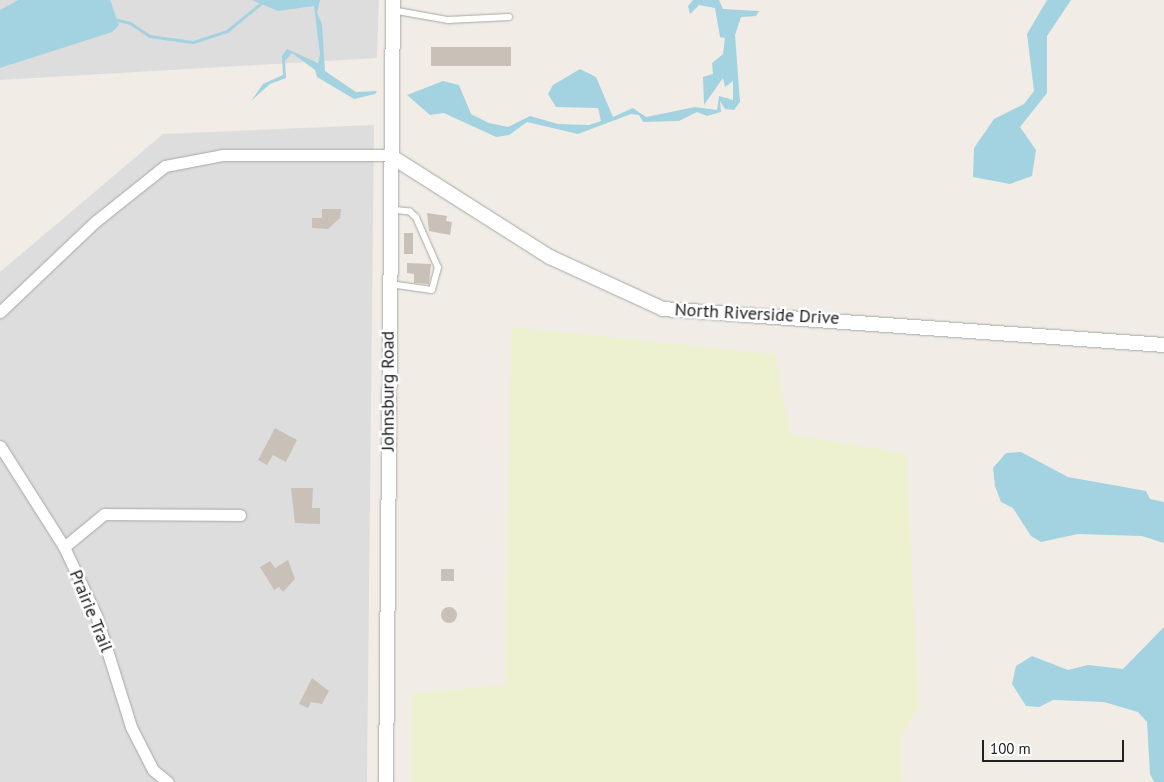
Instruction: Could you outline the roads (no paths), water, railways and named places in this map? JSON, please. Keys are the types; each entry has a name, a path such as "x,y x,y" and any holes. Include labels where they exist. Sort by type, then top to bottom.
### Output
{"street":[{"name":"Johnsburg Road","path":"386,782 388,284 392,5"},
{"path":"0,312 96,221 164,166 222,155 389,156"},
{"name":"North Riverside Drive","path":"389,156 550,257 663,309 1164,345"},
{"name":"Prairie Trail","path":"0,446 64,547 96,615 131,727 154,770 168,782"},
{"path":"64,547 104,514 240,516"}],"lane":[{"path":"392,5 448,20 510,17"},
{"path":"388,284 432,290 438,268 416,218 410,212 389,210"}],"water":[{"path":"18,0 110,0 119,25 112,32 0,68 0,10"},
{"path":"252,0 320,0 317,13 322,24 325,71 356,92 377,91 375,94 354,99 317,77 315,70 292,53 285,61 286,78 270,84 251,101 263,84 283,75 282,56 287,49 318,63 320,54 314,6 278,11"},
{"path":"693,0 719,0 723,9 759,11 756,16 741,17 735,35 740,102 734,110 725,109 720,101 721,112 707,116 697,112 679,121 643,122 639,115 631,114 578,134 527,122 509,135 496,137 444,113 430,115 407,95 443,81 459,85 471,114 489,123 508,127 530,116 558,124 589,125 601,121 598,108 556,107 548,94 553,85 580,69 596,77 613,117 633,108 646,117 695,107 717,110 719,96 733,100 733,81 725,87 723,78 704,105 703,77 713,74 712,63 723,54 725,38 720,37 715,8 699,5 690,14 688,6"},
{"path":"1047,0 1071,0 1047,36 1047,93 1020,127 1036,150 1032,176 1010,184 973,177 974,148 994,119 1024,104 1034,91 1027,34"},
{"path":"1021,452 1068,477 1146,491 1150,499 1164,502 1164,543 1142,536 1078,534 1041,542 1031,536 1013,508 1001,502 995,486 993,468 1006,453"},
{"path":"1164,627 1164,782 1154,782 1150,774 1147,722 1138,712 1104,702 1053,700 1039,707 1026,706 1012,684 1016,666 1032,656 1068,670 1088,665 1123,669"}],"waterway":[{"path":"118,20 130,23 149,36 193,42 227,31 260,4"}]}
